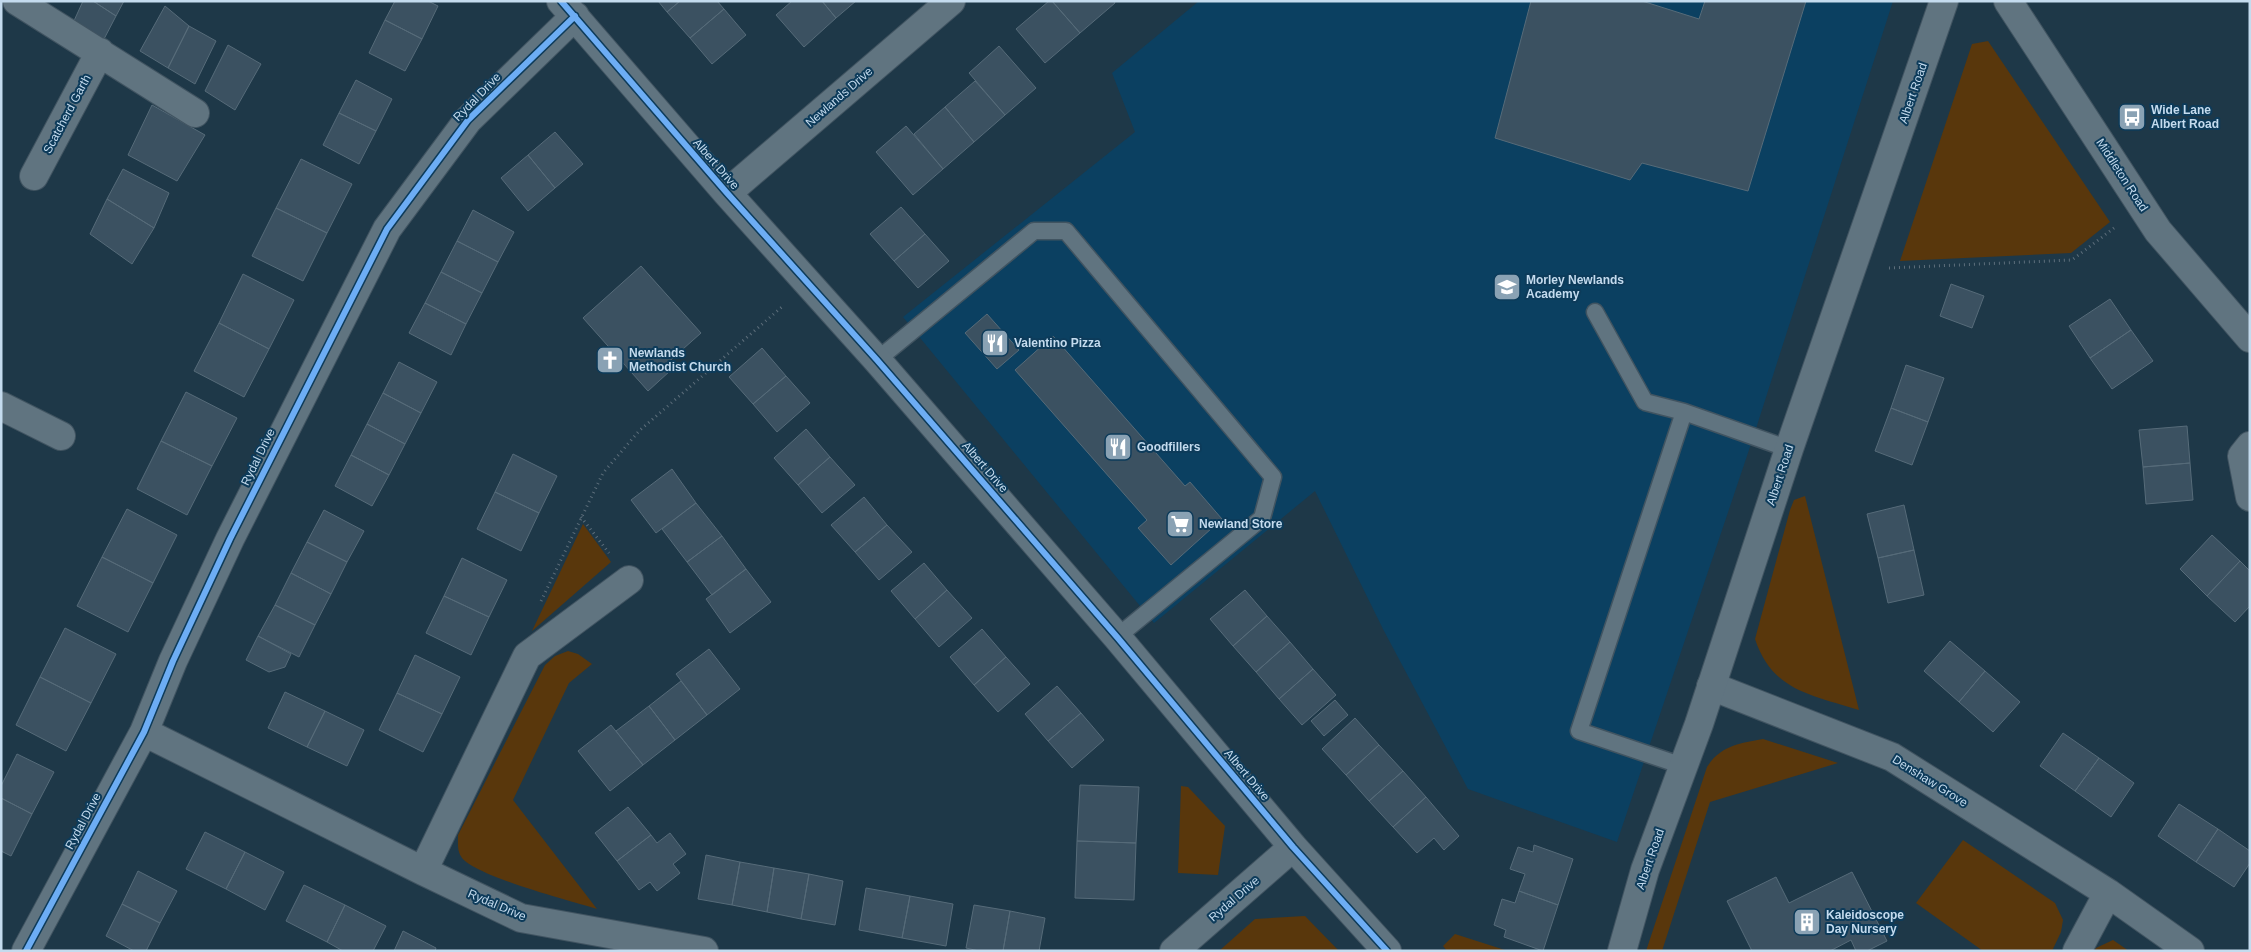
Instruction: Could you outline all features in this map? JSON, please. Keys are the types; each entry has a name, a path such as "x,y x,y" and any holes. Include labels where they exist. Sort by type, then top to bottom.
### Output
{"street":[{"path":"17,1 195,113"},
{"name":"Newlands Drive","path":"726,193 951,1"},
{"name":"Albert Road","path":"1622,951 1645,870 1712,686 1789,449 1944,1"},
{"name":"Middleton Road","path":"2008,1 2158,230 2250,338"},
{"name":"Albert Drive","path":"568,9 726,193 877,360 1117,637 1293,847 1387,951"},
{"name":"Rydal Drive","path":"26,951 144,732 173,661 230,539 387,229 468,120 568,9"},
{"name":"Scatcherd Garth","path":"34,176 100,52"},
{"path":"1,406 61,436"},
{"path":"2250,446 2242,456 2250,497"},
{"path":"422,871 527,656 629,580"},
{"name":"Denshaw Grove","path":"1712,686 1892,757 2108,893 2190,951"},
{"name":"Rydal Drive","path":"144,732 422,871 522,918 704,951"},
{"name":"Rydal Drive","path":"1174,951 1293,847"},
{"path":"2077,951 2108,893"}],"lane":[{"path":"877,360 1034,231 1066,231 1272,477 1262,518 1117,637"},
{"path":"1595,312 1645,402 1684,412 1789,449"},
{"path":"1683,766 1578,731 1684,412"}],"path":[{"path":"1852,270 2072,260 2143,207"},
{"path":"539,606 603,473 639,431 809,284"},
{"path":"581,516 629,580"}],"shaded area":[{"name":"Morley Newlands Academy","path":"1199,1 1893,1 1752,441 1617,842 1468,789 1383,629 1315,491 1154,623 903,317 1135,132 1112,73"},
{"path":"1988,41 2110,222 2071,253 1900,261 1972,44"},
{"path":"1805,496 1859,710 1810,695 1783,680 1772,670 1762,656 1755,639 1790,510 1794,500"},
{"path":"583,524 611,562 532,631"},
{"path":"568,651 578,654 592,664 569,683 513,800 597,909 525,888 486,873 462,858 458,847 458,835 545,665 555,656"},
{"path":"1763,739 1838,763 1710,802 1662,951 1646,951 1707,767 1724,750 1739,744"},
{"path":"1181,786 1188,787 1225,826 1218,875 1178,873"},
{"path":"1963,840 2055,903 2063,920 2061,932 2052,951 1983,951 1916,903"},
{"path":"1305,916 1339,951 1219,951 1255,919"},
{"path":"1455,934 1508,951 1447,951 1443,946"},
{"path":"2113,940 2129,951 2094,951 2096,948"}],"building":[{"path":"83,1 93,1 116,16 103,41 73,23"},
{"path":"93,1 124,1 116,16"},
{"path":"395,1 428,1 438,6 422,39 385,20"},
{"path":"658,1 680,1 667,12"},
{"path":"680,1 717,1 724,9 690,38 667,12"},
{"path":"792,1 822,1 836,18 804,47 776,15"},
{"path":"822,1 856,1 836,18"},
{"path":"1049,1 1052,1 1080,33 1045,63 1016,29"},
{"path":"1052,1 1114,1 1115,3 1080,33"},
{"path":"1531,1 1642,1 1699,19 1705,1 1806,1 1748,191 1642,163 1630,180 1495,138"},
{"path":"165,6 189,26 168,68 140,51"},
{"path":"724,9 746,35 712,64 690,38"},
{"path":"385,20 422,39 405,71 369,53"},
{"path":"189,26 216,41 195,84 168,68"},
{"path":"228,45 261,64 235,110 205,91"},
{"path":"999,46 1036,88 1005,115 969,73"},
{"path":"356,80 392,99 376,131 339,113"},
{"path":"975,81 1005,115 974,142 945,107"},
{"path":"152,105 205,135 177,181 128,155"},
{"path":"945,107 974,142 943,169 914,134"},
{"path":"339,113 376,131 359,164 323,145"},
{"path":"906,126 943,169 913,195 876,152"},
{"path":"555,132 583,164 555,188 528,155"},
{"path":"528,155 555,188 528,211 501,178"},
{"path":"301,159 352,184 327,233 276,208"},
{"path":"123,169 169,193 154,228 107,199"},
{"path":"107,199 154,228 132,264 90,234"},
{"path":"901,207 925,234 894,261 870,234"},
{"path":"276,208 327,233 303,281 252,256"},
{"path":"473,210 514,232 498,262 457,241"},
{"path":"925,234 949,261 918,288 894,261"},
{"path":"457,241 498,262 482,293 441,272"},
{"path":"641,266 701,333 665,365 670,371 648,391 583,318"},
{"path":"441,272 482,293 466,324 425,303"},
{"path":"243,274 294,300 269,349 219,323"},
{"path":"1951,284 1984,296 1972,328 1940,316"},
{"path":"2110,299 2131,330 2090,358 2069,326"},
{"path":"425,303 466,324 451,355 409,333"},
{"path":"987,314 1019,350 997,369 965,333"},
{"path":"219,323 269,349 244,397 194,371"},
{"path":"2131,330 2153,361 2112,389 2090,358"},
{"path":"1053,336 1185,486 1190,482 1222,519 1171,565 1138,528 1147,520 1015,370"},
{"path":"762,348 786,376 753,404 729,377"},
{"path":"399,362 437,382 421,413 383,393"},
{"path":"1906,365 1944,378 1928,422 1891,408"},
{"path":"786,376 810,403 777,432 753,404"},
{"path":"186,392 237,418 212,466 161,441"},
{"path":"383,393 421,413 405,444 367,424"},
{"path":"1891,408 1928,422 1912,465 1875,451"},
{"path":"367,424 405,444 389,475 351,455"},
{"path":"2187,426 2190,463 2143,467 2139,430"},
{"path":"806,429 830,457 798,485 774,458"},
{"path":"161,441 212,466 187,515 137,489"},
{"path":"513,454 557,476 539,513 495,492"},
{"path":"351,455 389,475 372,506 335,486"},
{"path":"830,457 855,485 822,513 798,485"},
{"path":"2190,463 2193,500 2146,504 2143,467"},
{"path":"672,469 696,503 656,533 631,500"},
{"path":"495,492 539,513 521,551 477,529"},
{"path":"864,497 887,525 855,552 831,525"},
{"path":"696,503 722,536 687,562 662,529"},
{"path":"1904,505 1914,550 1878,558 1867,514"},
{"path":"127,509 177,535 153,583 102,557"},
{"path":"324,510 364,531 347,562 307,542"},
{"path":"887,525 912,552 879,580 855,552"},
{"path":"2212,535 2240,561 2207,596 2180,569"},
{"path":"722,536 746,569 712,595 687,562"},
{"path":"307,542 347,562 331,594 291,573"},
{"path":"1914,550 1924,595 1888,603 1878,558"},
{"path":"102,557 153,583 128,632 77,606"},
{"path":"462,558 507,580 489,617 444,596"},
{"path":"2240,561 2250,571 2250,606 2235,622 2207,596"},
{"path":"924,563 947,590 915,619 891,591"},
{"path":"746,569 771,602 730,633 706,599"},
{"path":"291,573 331,594 315,625 275,605"},
{"path":"947,590 972,618 939,647 915,619"},
{"path":"1245,590 1267,616 1233,646 1210,619"},
{"path":"444,596 489,617 471,655 426,633"},
{"path":"275,605 315,625 299,657 258,636"},
{"path":"1267,616 1290,642 1256,672 1233,646"},
{"path":"65,628 116,654 91,703 40,677"},
{"path":"982,629 1006,657 974,685 950,657"},
{"path":"258,636 291,654 285,667 269,672 246,660"},
{"path":"1950,641 1985,671 1959,702 1924,671"},
{"path":"1290,642 1313,669 1279,699 1256,672"},
{"path":"709,649 740,689 707,715 676,674"},
{"path":"415,655 460,677 442,714 397,693"},
{"path":"1006,657 1030,684 998,712 974,685"},
{"path":"1313,669 1336,695 1302,725 1279,699"},
{"path":"1985,671 2020,702 1993,732 1959,702"},
{"path":"40,677 91,703 66,751 16,725"},
{"path":"681,681 707,715 675,740 649,706"},
{"path":"1057,686 1081,713 1048,741 1025,714"},
{"path":"285,692 325,711 307,747 268,728"},
{"path":"397,693 442,714 423,752 379,730"},
{"path":"1335,700 1348,715 1324,736 1311,721"},
{"path":"649,706 675,740 643,765 616,731"},
{"path":"325,711 364,730 347,766 307,747"},
{"path":"1081,713 1104,740 1072,768 1048,741"},
{"path":"1355,718 1379,745 1346,775 1322,749"},
{"path":"611,725 643,765 610,791 578,751"},
{"path":"2063,733 2099,758 2075,791 2040,766"},
{"path":"1379,745 1403,771 1369,801 1346,775"},
{"path":"17,754 54,772 32,814 1,798 1,786"},
{"path":"2099,758 2134,783 2111,817 2075,791"},
{"path":"1403,771 1426,797 1393,827 1369,801"},
{"path":"1080,785 1139,787 1136,843 1077,841"},
{"path":"1426,797 1459,836 1444,850 1434,838 1417,853 1393,827"},
{"path":"1,798 32,814 11,856 1,851"},
{"path":"2179,804 2218,829 2196,862 2158,836"},
{"path":"628,807 651,835 617,861 595,833"},
{"path":"2218,829 2250,851 2250,863 2234,887 2196,862"},
{"path":"205,832 245,852 226,889 186,869"},
{"path":"670,833 686,854 673,864 680,873 657,891 650,882 639,890 617,861 651,835 657,843"},
{"path":"1077,841 1136,843 1134,900 1075,898"},
{"path":"1534,845 1573,859 1558,905 1519,891 1525,874 1510,869 1518,847 1533,852"},
{"path":"245,852 284,872 265,910 226,889"},
{"path":"706,855 740,862 732,905 698,899"},
{"path":"740,862 774,868 767,912 732,905"},
{"path":"774,868 809,874 801,919 767,912"},
{"path":"138,871 177,891 160,923 122,904"},
{"name":"Kaleidoscope Day Nursery","path":"1852,872 1887,941 1867,951 1856,951 1851,940 1830,951 1752,951 1727,901 1776,877 1789,903"},
{"path":"809,874 843,881 835,925 801,919"},
{"path":"304,885 345,905 327,942 286,921"},
{"path":"866,888 910,896 902,938 859,930"},
{"path":"1519,891 1558,905 1543,951 1504,937 1506,930 1494,925 1502,899 1515,903"},
{"path":"910,896 953,904 946,946 902,938"},
{"path":"122,904 160,923 146,951 134,951 106,936"},
{"path":"345,905 386,926 373,951 343,951 327,942"},
{"path":"974,905 1010,911 1003,951 979,951 966,948"},
{"path":"1010,911 1045,918 1039,951 1003,951"},
{"path":"403,931 436,948 435,951 394,951"}],"cycle path":[{"path":"561,1 727,193 877,360 1117,637 1293,847 1387,951"},
{"path":"26,951 144,732 173,661 230,539 387,229 468,120 575,16"}],"place":[{"name":"Wide Lane Albert Road","path":"2132,117"},
{"name":"Morley Newlands Academy","path":"1507,287"},
{"name":"Valentino Pizza","path":"995,343"},
{"name":"Newlands Methodist Church","path":"610,360"},
{"name":"Goodfillers","path":"1118,447"},
{"name":"Newland Store","path":"1180,524"},
{"name":"Kaleidoscope Day Nursery","path":"1807,922"}]}
